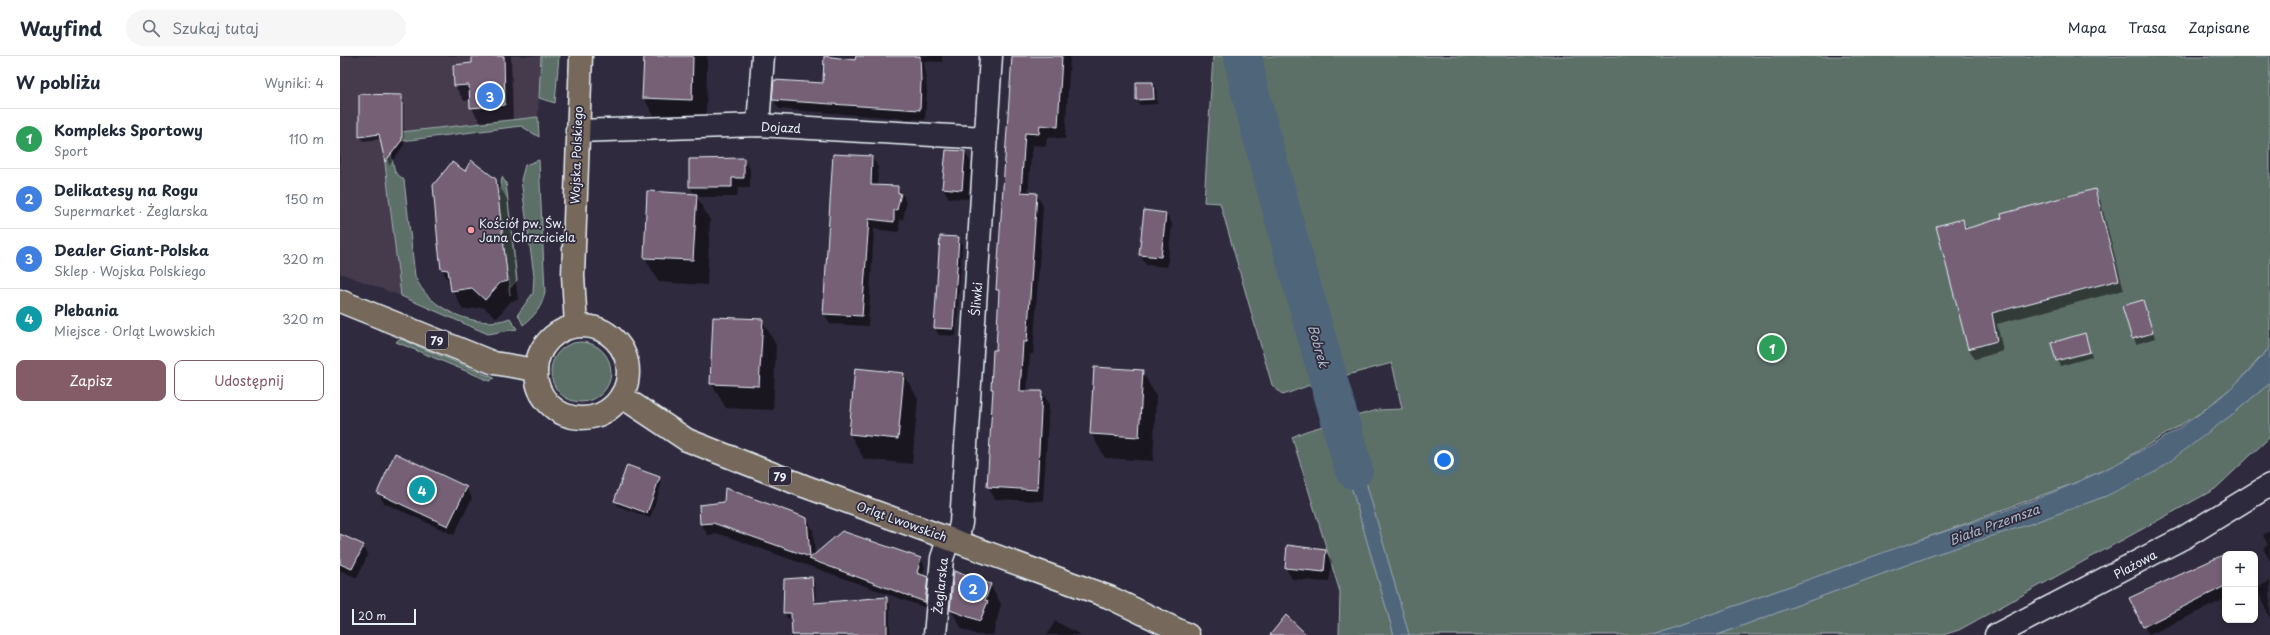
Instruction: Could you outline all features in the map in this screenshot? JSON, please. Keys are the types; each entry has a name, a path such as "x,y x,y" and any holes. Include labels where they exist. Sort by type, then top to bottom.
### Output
{"main road":[{"name":"Wojska Polskiego","path":"576,326 573,275 577,131 581,56"},
{"name":"79","path":"340,300 494,363 536,370"},
{"path":"576,326 591,327 605,332 616,342 624,354 628,368 626,383 621,396 611,408 598,415 583,418 568,416 554,409 544,398 538,384 536,370 539,354 548,341 561,331 576,326"},
{"name":"Orląt Lwowskich","path":"621,396 686,440 1109,597 1188,635"}],"street":[{"path":"758,125 763,56"},
{"name":"Śliwki","path":"953,540 961,523 991,56"},
{"name":"Dojazd","path":"577,131 758,125 986,138"},
{"name":"Plażowa","path":"1996,635 2183,538 2270,485"},
{"name":"Żeglarska","path":"936,635 942,558 953,540"}],"shaded area":[{"path":"340,56 541,56 538,117 401,132 384,155 401,296 340,273"}],"green space":[{"path":"541,56 559,56 555,103 539,98"},
{"path":"1213,56 2270,56 2270,347 2236,384 2200,413 2117,464 2072,484 1970,522 1653,635 1409,635 1348,418 1378,410 1402,409 1392,363 1310,385 1283,395 1272,385 1220,203 1204,202"},
{"path":"538,117 539,137 521,126 401,141 401,132"},
{"path":"384,155 391,155 395,172 404,180 415,276 421,288 430,298 455,314 483,322 510,318 517,329 488,334 401,296"},
{"path":"539,160 545,292 537,311 523,325 518,314 533,293 534,276 521,180 525,165"},
{"path":"502,177 506,183 517,280 509,289 509,277 505,277 505,275 508,274 505,272 504,260 507,259 503,258 502,246 505,245 505,243 502,243 500,231 503,230 500,228 499,216 501,215 499,213 497,202 500,201 497,196 500,193"},
{"path":"399,339 494,378 490,381 396,342"},
{"path":"581,342 597,347 602,351 606,356 611,372 606,388 602,393 597,397 581,402 565,397 560,393 556,388 551,372 556,356 560,351 565,347"},
{"path":"2270,383 2270,437 2215,489 1959,630 1943,635 1717,635 1936,554 2030,524 2106,496 2198,439 2234,413"},
{"path":"1333,423 1394,635 1339,635 1340,592 1292,437"}],"water":[{"name":"Biała Przemsza","path":"2270,347 2270,383 2234,413 2157,471 2106,496 2030,524 1936,554 1717,635 1653,635 1991,516 2094,474 2144,450 2190,420 2233,387"},
{"path":"1348,418 1409,635 1394,635 1333,423"}],"building":[{"path":"472,56 504,56 505,105 470,108 469,85 454,86 453,65 472,63"},
{"path":"644,56 693,56 692,100 642,98"},
{"path":"824,56 855,60 856,56 920,56 920,110 772,100 774,80 823,83"},
{"path":"1012,56 1062,56 1058,127 1040,125 1039,134 1025,133 1021,192 1037,193 1027,342 1023,342 1020,391 1042,391 1037,490 987,487 993,389 991,389 993,350 996,350 999,290 996,290"},
{"path":"1136,82 1153,82 1154,99 1136,100"},
{"path":"359,94 402,95 402,140 385,162 379,134 359,137"},
{"path":"946,150 965,151 962,190 942,188"},
{"path":"833,154 872,156 871,185 898,186 898,193 901,193 897,210 894,210 894,222 869,219 862,316 823,314"},
{"path":"744,158 744,178 732,178 732,187 689,187 689,159"},
{"name":"Kościół pw. Św. Jana Chrzciciela","path":"471,160 496,179 508,281 500,283 485,300 472,288 451,291 448,270 441,269 438,244 433,185 452,162 465,171"},
{"path":"2095,189 2119,280 1992,313 1997,341 1968,349 1936,226 1963,219 1965,229 2002,218 2001,214"},
{"path":"647,191 697,194 693,260 644,258"},
{"path":"1144,210 1166,213 1161,257 1139,255"},
{"path":"940,236 959,237 953,329 934,328"},
{"path":"2143,300 2153,333 2132,339 2122,306"},
{"path":"713,317 763,319 759,386 710,384"},
{"path":"2085,333 2090,352 2056,361 2051,343"},
{"path":"1094,367 1143,370 1139,437 1090,434"},
{"path":"855,368 904,373 898,439 849,434"},
{"path":"395,453 467,487 448,526 377,493"},
{"path":"627,465 660,477 647,513 614,501"},
{"path":"725,488 807,518 810,557 713,523 700,524 699,505 724,502"},
{"path":"842,531 921,558 917,573 928,577 925,602 809,559"},
{"path":"340,534 364,545 352,569 340,564"},
{"path":"1287,545 1326,550 1324,572 1285,568"},
{"path":"2222,555 2222,588 2143,627 2129,598"},
{"path":"954,571 991,584 985,600 988,601 980,621 950,610"},
{"path":"812,577 814,603 887,597 887,635 792,635 791,613 783,613 784,579"},
{"path":"1286,615 1307,635 1270,635"}],"waterway":[{"name":"Bobrek","path":"1243,56 1248,84 1292,250 1354,470"}],"place":[{"name":"Dealer Giant-Polska","path":"490,96"},
{"name":"Kościół pw. Św. Jana Chrzciciela","path":"471,230"},
{"name":"Kompleks Sportowy","path":"1772,348"},
{"name":"Plebania","path":"422,490"},
{"name":"Delikatesy na Rogu","path":"973,588"}]}
